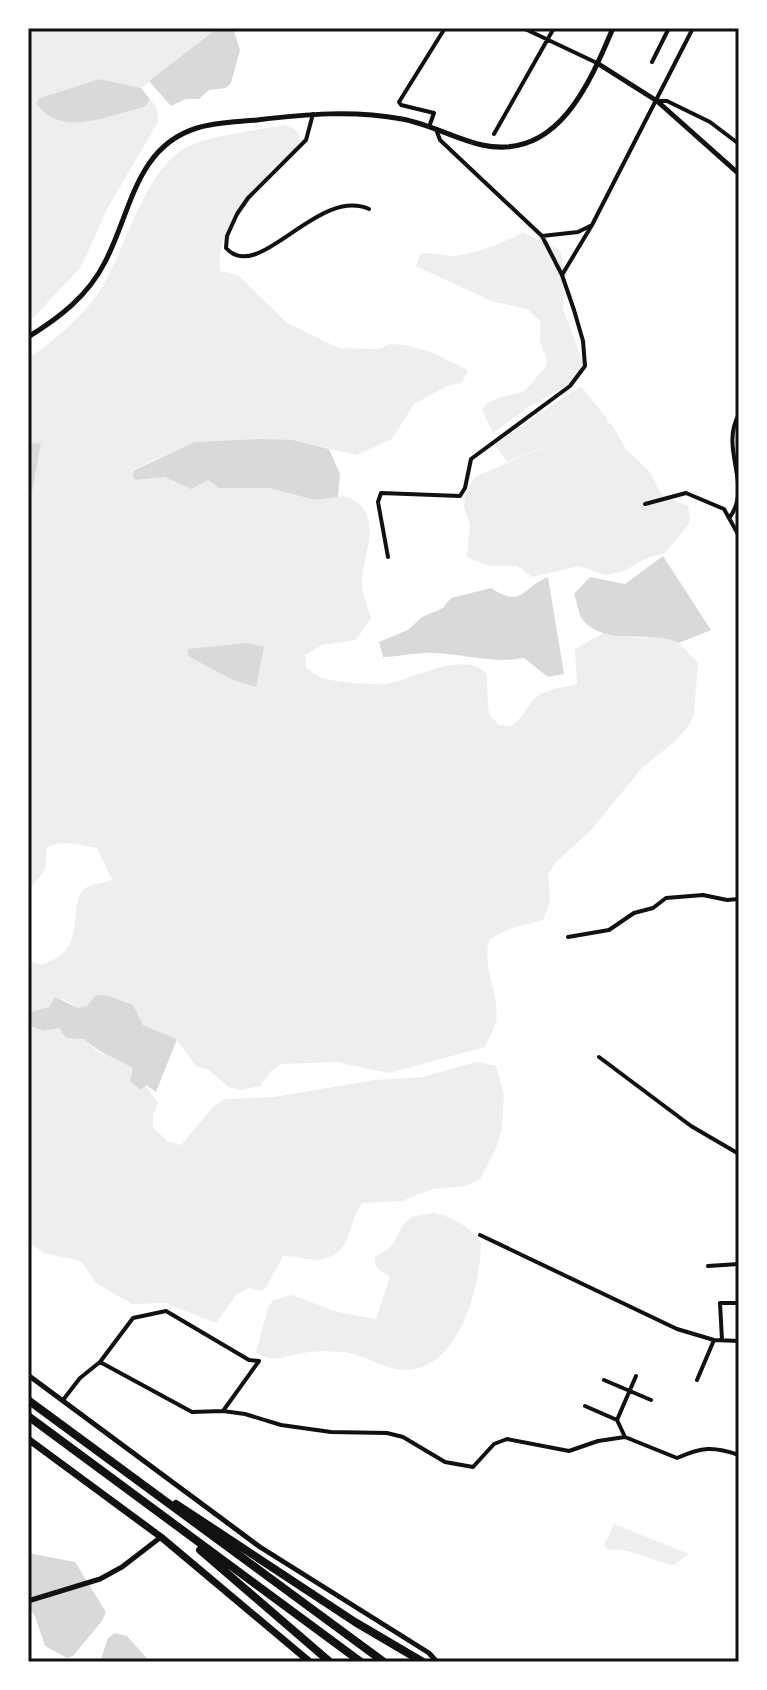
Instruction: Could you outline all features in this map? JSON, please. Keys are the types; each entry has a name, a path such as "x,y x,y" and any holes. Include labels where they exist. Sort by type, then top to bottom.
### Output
{"highway":[{"path":"28,1400 384,1662"},
{"path":"28,1416 206,1555 330,1662"},
{"path":"28,1416 361,1662"},
{"path":"112,1463 355,1622 423,1662"}],"main road":[{"path":"28,1439 161,1537 310,1662"}],"street":[{"path":"388,557 378,496 381,493 460,496 465,488 471,459 570,386 585,366 583,341 562,275 542,236 440,140 433,128 434,113 399,102 445,28"},
{"path":"523,28 597,63 657,101 739,174"},
{"path":"494,134 554,28"},
{"path":"28,337 52,322 89,287 105,263 146,165 163,146 197,128 313,114 360,113 404,120 480,145 506,148 527,144 558,125 571,109 613,28"},
{"path":"652,62 669,28"},
{"path":"562,275 592,225 692,28"},
{"path":"657,101 667,101 710,122 739,144"},
{"path":"313,114 306,140 248,198 237,214 227,236 226,248 240,258 248,257 328,211 358,204 369,209"},
{"path":"542,236 578,232 592,225"},
{"path":"730,517 737,508 738,499 738,472 731,440 732,427 739,414"},
{"path":"645,504 686,493 724,509 739,536"},
{"path":"568,937 609,930 634,913 653,908 666,898 703,895 739,899"},
{"path":"599,1057 691,1126 739,1154"},
{"path":"480,1235 677,1329 714,1340 739,1341"},
{"path":"708,1266 739,1264"},
{"path":"722,1340 720,1303 739,1303"},
{"path":"63,1400 80,1378 100,1362 133,1318 166,1311 249,1360 259,1361 223,1411"},
{"path":"697,1380 714,1340"},
{"path":"100,1362 192,1412 245,1414 281,1425 331,1432 387,1433 403,1437 445,1462 465,1466 473,1467 494,1444 507,1439 569,1451 598,1441 625,1437 677,1458 711,1448 739,1455"},
{"path":"28,1375 260,1547 429,1653 437,1662"},
{"path":"617,1420 636,1376"},
{"path":"604,1380 651,1400"},
{"path":"585,1406 617,1420 625,1437"},
{"path":"28,1601 100,1579 122,1567 161,1537"}],"shaded area":[{"path":"28,28 218,28 141,88 99,79 40,98 113,112 140,107 150,99 157,108 158,122 107,209 81,267 28,323"},
{"path":"218,28 233,28 240,50 231,83 226,88 209,90 199,99 186,99 171,106 149,81"},
{"path":"99,79 141,88 150,99 144,107 87,122 59,120 46,114 36,103 40,98"},
{"path":"284,125 298,133 298,145 273,168 229,229 221,248 220,271 238,275 287,323 339,348 379,349 391,344 405,345 431,352 468,370 462,383 449,385 414,404 392,439 356,455 293,440 194,442 135,469 132,475 137,480 165,477 191,488 208,480 219,488 269,488 315,500 344,496 357,502 369,521 362,585 371,618 356,640 322,645 305,655 306,668 323,678 386,684 454,665 479,667 487,675 490,715 499,725 511,726 537,696 577,684 575,649 603,633 636,638 666,636 679,643 698,663 694,714 688,727 642,768 591,830 555,863 548,874 550,901 543,920 509,929 490,939 487,960 497,1012 496,1023 485,1047 389,1073 337,1062 281,1064 271,1071 260,1086 241,1090 228,1087 209,1070 197,1067 176,1039 143,1025 133,1005 78,1008 63,999 39,1012 28,1013 28,960 40,965 57,958 67,949 75,926 80,894 87,887 112,880 97,848 64,843 47,848 45,870 33,885 28,885 28,493 32,493 41,445 28,443 28,359 65,330 96,296 107,279 148,189 176,154 204,141"},
{"path":"522,232 560,250 565,274 563,309 583,362 579,375 570,384 530,406 493,433 482,410 486,404 525,391 546,366 547,359 540,342 541,322 527,309 491,301 416,266 420,254 468,254"},
{"path":"581,386 612,425 626,449 650,472 662,495 688,506 688,525 665,553 647,558 624,571 605,575 579,566 532,577 517,566 490,566 467,557 470,525 464,506 465,494 475,477 562,439 507,462 495,444"},
{"path":"293,440 329,449 340,474 338,497 315,500 269,488 219,488 208,480 191,489 165,477 136,480 132,475 135,470 194,442"},
{"path":"28,443 41,444 32,493 28,493"},
{"path":"663,556 711,630 679,643 656,637 603,633 582,619 574,594 590,577 625,584"},
{"path":"548,577 564,674 548,677 524,658 491,659 428,653 383,657 379,642 408,630 422,617 443,608 451,598 491,588 516,597"},
{"path":"247,643 264,647 256,687 233,680 188,656 188,649"},
{"path":"96,995 133,1005 143,1025 177,1039 156,1092 146,1085 141,1090 130,1081 133,1068 101,1052 84,1039 66,1038 59,1028 43,1031 28,1025 28,1013 49,1007 55,997 78,1008 87,1006"},
{"path":"28,1025 43,1031 59,1028 84,1039 98,1052 133,1068 158,1103 153,1115 153,1128 168,1141 181,1145 213,1107 225,1099 274,1097 375,1080 423,1077 476,1062 496,1066 504,1095 502,1128 496,1148 480,1179 467,1186 432,1189 402,1201 363,1203 341,1249 318,1260 283,1256 266,1288 260,1291 248,1288 236,1295 216,1323 165,1303 132,1304 96,1283 81,1261 44,1253 28,1241"},
{"path":"433,1213 461,1224 481,1244 471,1303 453,1341 440,1356 424,1366 405,1370 348,1353 312,1352 273,1358 256,1352 273,1300 292,1295 337,1312 376,1319 390,1277 377,1267 375,1257 391,1247 403,1225 412,1217"},
{"path":"614,1524 689,1554 674,1565 625,1551 607,1550 604,1545"},
{"path":"28,1553 75,1562 106,1612 73,1656 67,1658 45,1646 35,1616 28,1606"},
{"path":"115,1633 127,1636 150,1662 100,1662 108,1638"}]}
